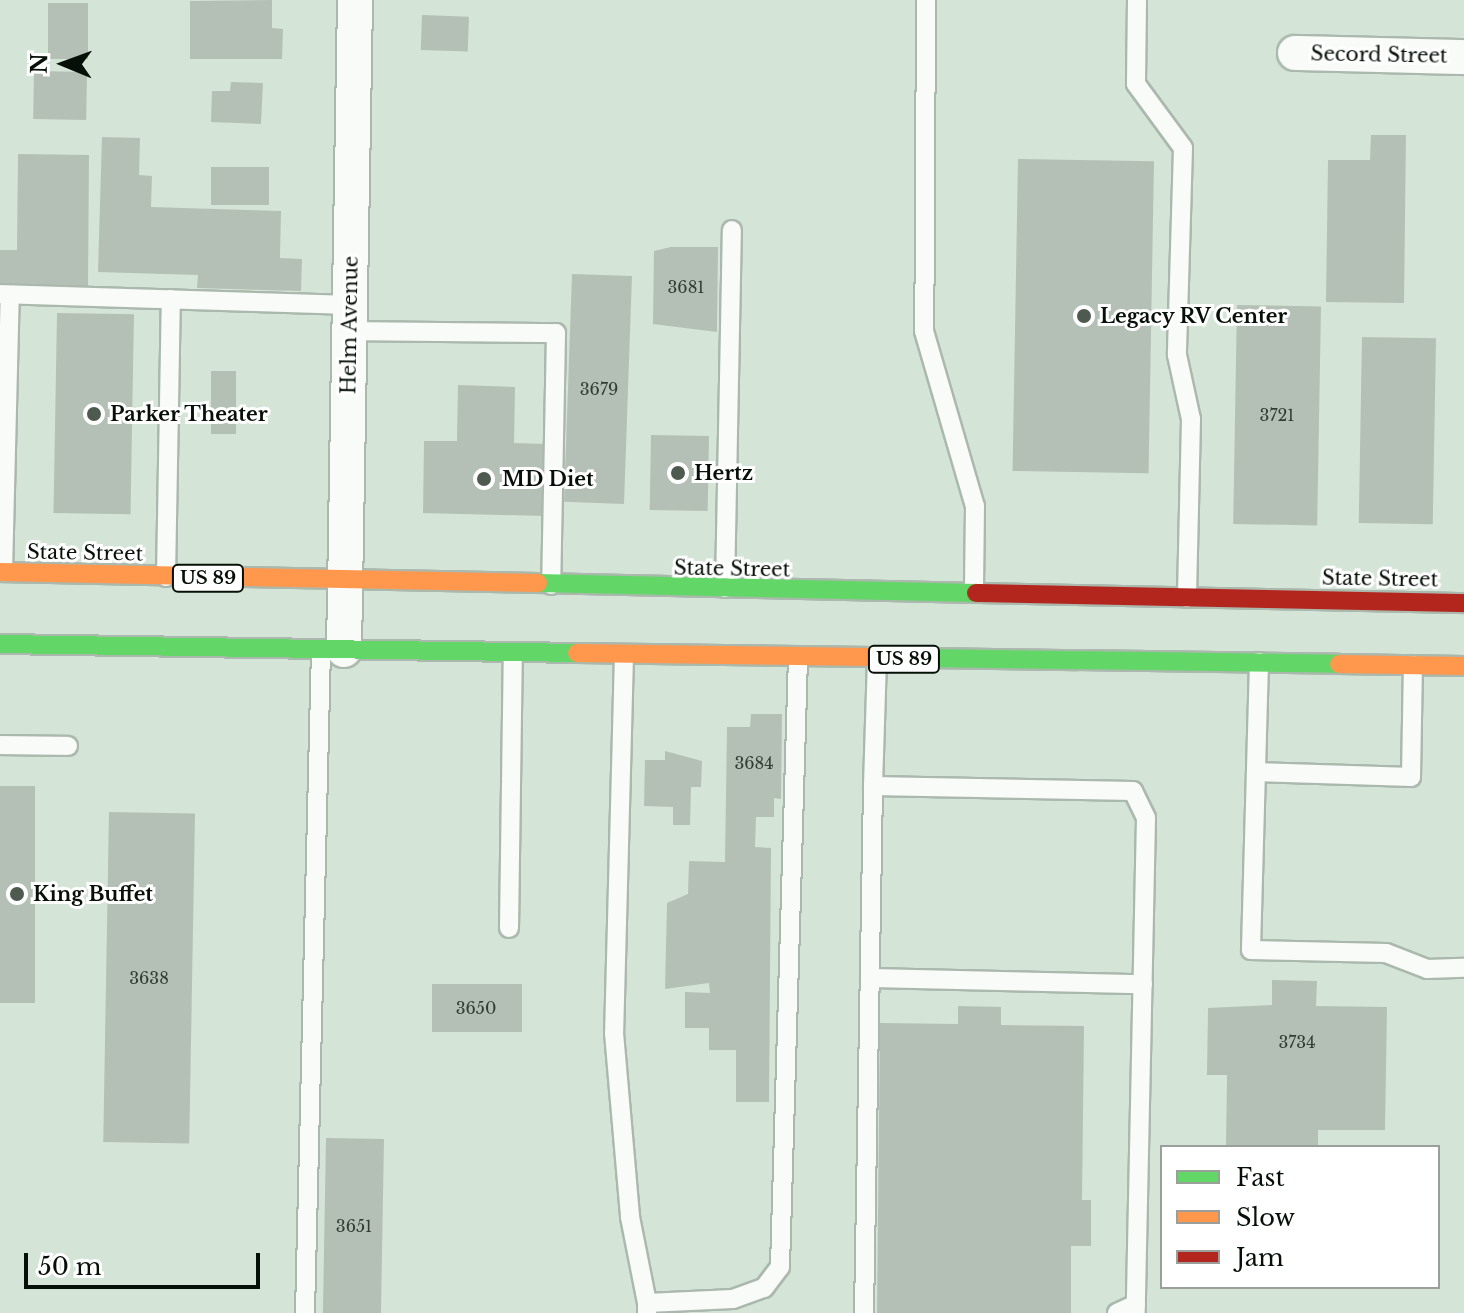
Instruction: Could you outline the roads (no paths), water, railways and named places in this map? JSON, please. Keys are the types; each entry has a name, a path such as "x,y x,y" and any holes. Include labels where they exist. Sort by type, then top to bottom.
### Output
{"main road":[{"name":"State Street","path":"2,572 551,588 1464,603"},
{"name":"US 89","path":"0,644 1464,666"}],"street":[{"name":"Helm Avenue","path":"332,649 345,581 355,0"},
{"name":"Secord Street","path":"1295,53 1464,57"}],"lane":[{"path":"926,0 924,331 975,506 974,595"},
{"path":"1137,0 1136,84 1183,148 1177,355 1191,419 1187,598"},
{"path":"725,590 732,230"},
{"path":"2,572 5,294 171,299 350,318 556,333 551,588"},
{"path":"166,577 171,299"},
{"path":"305,1313 332,649"},
{"path":"509,928 513,652"},
{"path":"624,655 614,1033 630,1217 647,1308 733,1299 764,1288 780,1267 798,658"},
{"path":"864,1313 877,659"},
{"path":"1259,662 1251,950 1386,953 1427,969 1464,968"},
{"path":"1256,772 1411,777 1413,665"},
{"path":"0,745 68,746"},
{"path":"873,786 1133,791 1146,818 1136,1308 1117,1313"},
{"path":"870,978 1143,984"}],"place":[{"name":"Legacy RV Center","path":"1084,316"},
{"name":"Parker Theater","path":"94,414"},
{"name":"Hertz","path":"678,473"},
{"name":"MD Diet","path":"484,479"},
{"name":"King Buffet","path":"17,894"}]}
